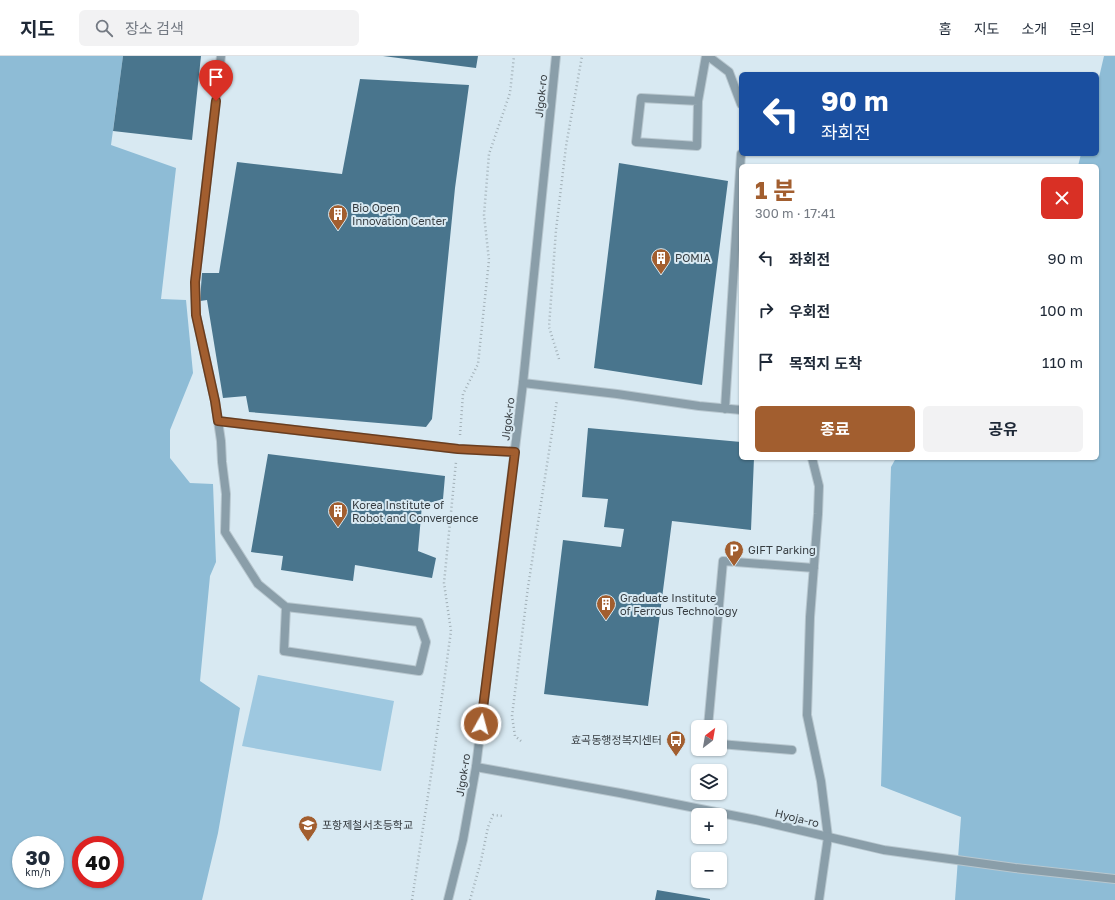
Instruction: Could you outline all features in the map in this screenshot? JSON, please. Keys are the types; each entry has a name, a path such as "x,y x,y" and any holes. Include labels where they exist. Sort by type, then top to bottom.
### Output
{"street":[{"path":"221,56 195,282 196,315 215,401 222,441 222,462 226,494 225,532 258,584 286,607 419,622 426,642 419,671 284,651 286,607"},
{"name":"Jigok-ro","path":"448,900 463,840 476,767 523,383 556,56"},
{"path":"698,101 641,98 636,142 697,146 698,101 707,56 729,72 739,99"},
{"path":"725,409 739,186"},
{"path":"523,383 739,410"},
{"path":"218,421 458,449 515,452"},
{"path":"812,460 819,486 810,617 807,715 821,781 828,837 819,900"},
{"path":"709,720 723,561 814,568"},
{"path":"727,745 792,750"},
{"name":"Hyoja-ro","path":"476,767 620,793 756,820 884,850 1015,868 1115,879"}],"path":[{"path":"412,900 432,769 450,631 444,583 463,394 478,364 489,260 484,215 489,154 510,93 514,56"},
{"path":"559,359 549,327 556,230 566,146 582,56"},
{"path":"521,741 515,736 512,716 528,587 557,396"},
{"path":"470,900 481,861 488,827 493,815 504,816"}],"shaded area":[{"path":"0,56 123,56 111,145 176,168 161,299 186,300 193,373 170,430 170,458 190,483 213,484 216,562 210,576 200,681 240,708 218,833 202,900 0,900"},
{"path":"1104,56 1115,56 1115,900 955,900 961,817 881,786 891,467 895,460 1099,460 1099,164 1078,164 1080,156 1099,156 1099,77"},
{"path":"258,675 394,701 381,771 242,746"}],"building":[{"path":"123,56 201,56 192,140 113,131"},
{"path":"383,56 478,56 476,68"},
{"name":"Bio Open Innovation Center","path":"360,79 469,85 455,188 432,419 426,427 249,412 246,396 223,398 207,300 200,301 202,273 219,273 237,162 342,174"},
{"name":"POMIA","path":"619,163 728,181 702,385 594,368"},
{"name":"Graduate Institute of Ferrous Technology","path":"588,428 739,442 739,460 754,460 751,530 672,521 648,706 544,694 563,540 621,547 624,529 604,527 608,499 582,497"},
{"name":"Korea Institute of Robot and Convergence","path":"268,454 445,476 443,499 422,505 418,551 436,558 432,578 355,565 353,581 281,570 283,556 251,552"},
{"path":"657,890 710,899 710,900 655,900"}],"place":[{"name":"Bio Open Innovation Center","path":"338,231"},
{"name":"POMIA","path":"661,275"},
{"name":"Korea Institute of Robot and Convergence","path":"338,528"},
{"name":"GIFT Parking","path":"734,567"},
{"name":"Graduate Institute of Ferrous Technology","path":"606,621"},
{"name":"효곡동행정복지센터","path":"676,757"},
{"name":"포항제철서초등학교","path":"308,842"}],"route":[{"path":"216,101 195,292 196,315 218,421 458,449 515,452 481,724"}]}
